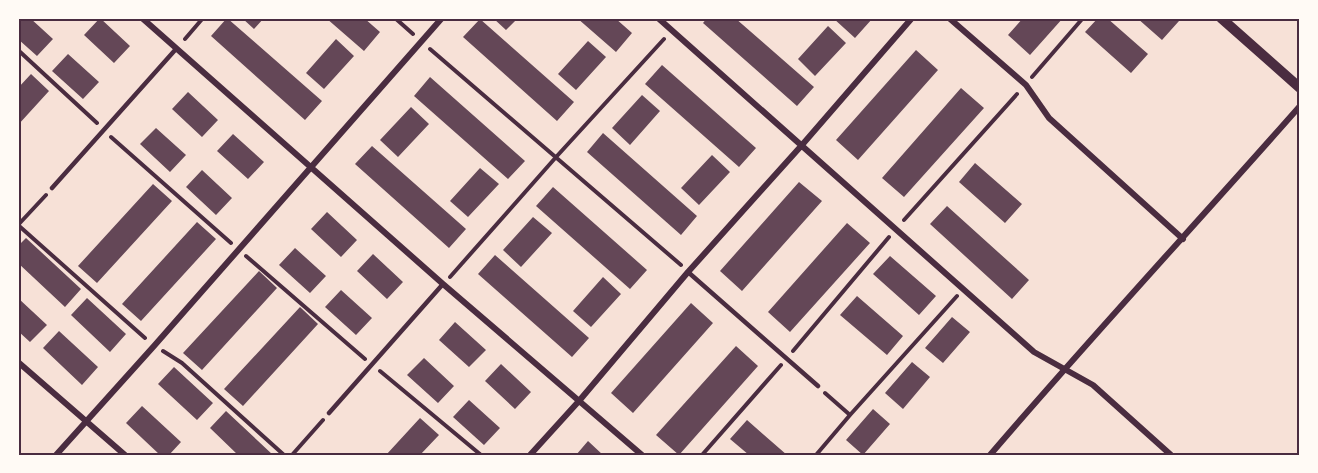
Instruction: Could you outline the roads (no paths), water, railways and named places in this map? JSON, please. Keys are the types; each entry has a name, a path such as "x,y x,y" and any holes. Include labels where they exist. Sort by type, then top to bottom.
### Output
{"street":[{"path":"142,18 642,455"},
{"path":"56,455 442,18"},
{"path":"658,18 1034,352 1093,384 1171,455"},
{"path":"531,455 688,272 912,18"},
{"path":"950,18 1026,85 1049,118 1183,239"},
{"path":"1221,18 1300,88"},
{"path":"990,455 1300,106"},
{"path":"18,362 125,455"}],"lane":[{"path":"52,188 176,49"},
{"path":"688,272 818,386"},
{"path":"329,413 444,284"}]}
